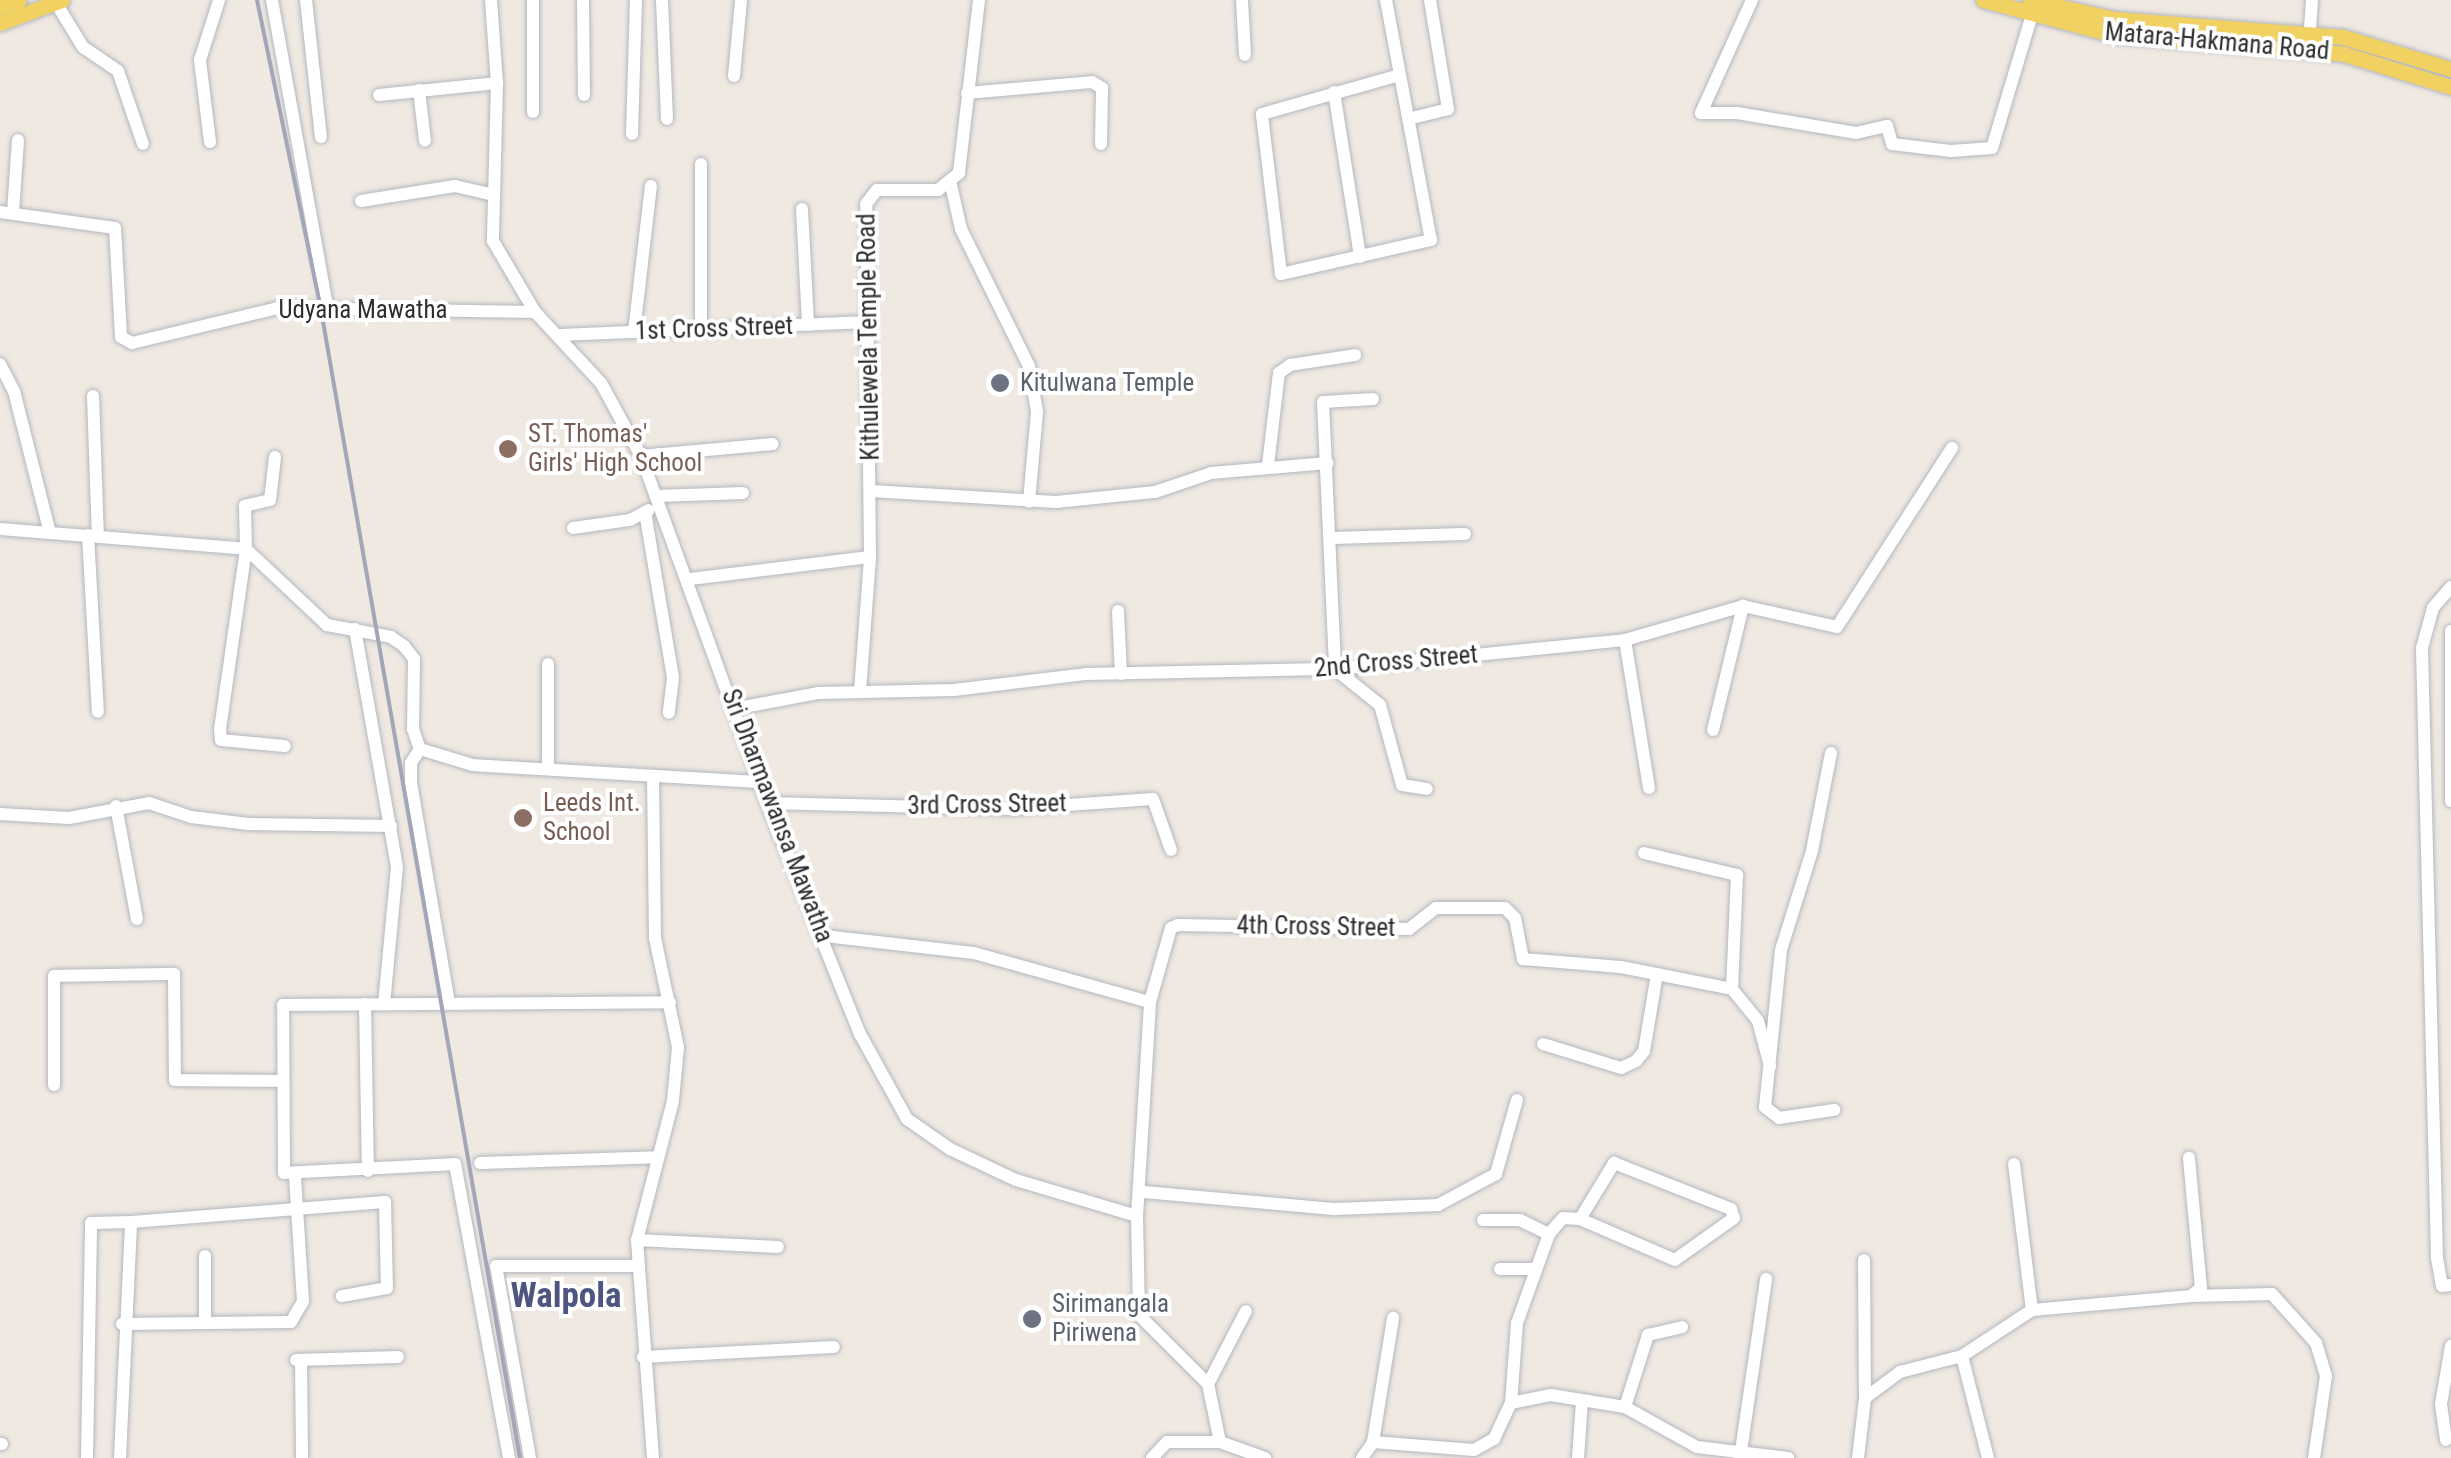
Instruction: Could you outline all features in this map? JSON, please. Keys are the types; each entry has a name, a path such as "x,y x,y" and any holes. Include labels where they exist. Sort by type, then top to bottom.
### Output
{"main road":[{"path":"0,8 19,0"},
{"name":"Matara-Hakmana Road","path":"2030,0 2115,19 2309,42 2451,87"},
{"path":"0,24 59,1"},
{"name":"Matara-Hakmana Road","path":"1991,2 2031,18 2115,36 2382,45 2451,69"}],"street":[{"path":"210,142 200,60 219,0"},
{"path":"272,0 328,310"},
{"path":"306,0 321,137"},
{"name":"Sri Dharmawansa Mawatha","path":"491,0 497,83 490,194 493,241 535,312 601,383 641,456 690,579 767,804 824,936 860,1034 906,1118 950,1149 1016,1180 1138,1216"},
{"path":"533,0 533,112"},
{"path":"583,0 584,95"},
{"path":"632,134 636,0"},
{"path":"662,0 667,119"},
{"path":"734,76 741,0"},
{"path":"979,0 959,173 951,185 961,229 1029,366 1037,412 1029,502"},
{"path":"1242,0 1245,56"},
{"path":"1386,0 1431,240 1280,274 1262,114 1400,75"},
{"path":"1408,118 1448,109 1430,0"},
{"path":"1752,0 1701,113 1736,112 1856,133 1886,126 1892,144 1952,151 1992,148 2031,18"},
{"path":"2309,42 2312,0"},
{"path":"59,1 83,47 118,71 142,144"},
{"path":"968,93 1092,82 1102,88 1101,144"},
{"path":"379,95 497,83"},
{"path":"419,90 425,142"},
{"path":"1334,92 1360,257"},
{"path":"7,212 18,140"},
{"path":"701,164 701,330"},
{"name":"Kithulewela Temple Road","path":"860,691 870,558 870,194 951,185"},
{"path":"360,201 455,186 490,194"},
{"path":"634,332 651,186"},
{"path":"802,209 808,325"},
{"name":"Udyana Mawatha","path":"7,212 115,228 121,337 132,343 278,308 535,312"},
{"name":"1st Cross Street","path":"560,335 868,322"},
{"path":"1268,465 1279,373 1290,365 1354,355"},
{"path":"0,364 14,391 50,532"},
{"path":"93,396 98,712"},
{"path":"1373,399 1323,402 1335,669 1380,705 1402,784 1427,790"},
{"path":"641,456 772,444"},
{"name":"2nd Cross Street","path":"733,708 860,691 1121,674 1335,669 1625,640 1743,606 1837,628 1952,448"},
{"path":"275,457 270,500 246,502 246,549 221,740 285,746"},
{"path":"870,491 1029,502 1155,492 1210,473 1268,465 1328,463"},
{"path":"573,528 645,512 659,501 742,493"},
{"path":"645,512 673,678 669,714"},
{"path":"0,529 246,549 327,626 392,637 414,659 413,728 420,749 411,783 449,1003"},
{"path":"1331,538 1465,534"},
{"path":"690,579 870,558"},
{"path":"2451,587 2433,608 2422,648 2436,1258 2442,1286 2451,1285"},
{"path":"1713,730 1743,606"},
{"path":"1118,611 1121,674"},
{"path":"355,629 397,866 384,1004"},
{"path":"2451,630 2451,801"},
{"path":"1625,640 1650,788"},
{"path":"548,664 548,768"},
{"path":"420,749 473,765 760,782"},
{"path":"1831,752 1812,851 1781,950 1768,1114 1834,1110"},
{"path":"652,776 655,938 670,1002 678,1068 638,1240 643,1357 653,1458"},
{"name":"3rd Cross Street","path":"767,804 1010,809 1154,799 1171,850"},
{"path":"0,814 69,818 116,806 148,803 248,824 391,826"},
{"path":"116,806 137,918"},
{"path":"1644,854 1737,875 1732,989 1758,1021 1770,1066"},
{"name":"4th Cross Street","path":"1150,1002 1170,928 1178,925 1410,929 1436,908 1510,910 1523,959 1656,974 1732,989"},
{"path":"824,936 974,953 1150,1002 1144,1192 1138,1216 1139,1315 1208,1384 1220,1442"},
{"path":"54,1085 54,976 174,974 175,1080 281,1081"},
{"path":"1542,1044 1621,1068 1636,1062 1644,1050 1656,974"},
{"path":"509,1458 455,1164 295,1176 281,1166 283,1005 670,1002"},
{"path":"365,1004 368,1170"},
{"path":"1144,1192 1336,1209 1438,1205 1496,1174 1518,1100"},
{"path":"480,1163 657,1157"},
{"path":"2189,1158 2201,1288 2191,1296"},
{"path":"1373,1442 1474,1450 1494,1439 1512,1402 1516,1323 1549,1234 1562,1218 1580,1219 1676,1260 1734,1218 1731,1209 1624,1162 1606,1172 1580,1219"},
{"path":"2014,1164 2032,1310"},
{"path":"122,1324 292,1322 303,1301 295,1176"},
{"path":"87,1458 90,1223 385,1202 387,1288 377,1295 342,1296"},
{"path":"1482,1220 1520,1220 1549,1234"},
{"path":"120,1458 122,1324 130,1222"},
{"path":"638,1240 778,1247"},
{"path":"204,1323 205,1256"},
{"path":"1858,1458 1865,1398 1864,1260"},
{"path":"530,1458 496,1266 639,1266"},
{"path":"1500,1270 1536,1269"},
{"path":"1740,1456 1766,1278"},
{"path":"1865,1398 1900,1372 1962,1356 2032,1310 2191,1296 2272,1294 2290,1308 2316,1343 2326,1376 2314,1458"},
{"path":"1208,1384 1246,1311"},
{"path":"1362,1458 1373,1442 1393,1318"},
{"path":"1626,1407 1648,1335 1682,1327"},
{"path":"2446,1440 2442,1404 2451,1346"},
{"path":"643,1357 834,1347"},
{"path":"1962,1356 1988,1458"},
{"path":"302,1458 299,1360 398,1357"},
{"path":"1512,1402 1551,1395 1626,1407 1696,1448 1740,1456 1788,1458"},
{"path":"1578,1458 1582,1401"},
{"path":"1152,1458 1167,1442 1220,1442 1265,1458"}],"railway":[{"path":"257,0 321,310 520,1458"}],"place":[{"name":"Kitulwana Temple","path":"1000,383"},
{"name":"ST. Thomas' Girls' High School","path":"508,449"},
{"name":"Leeds Int. School","path":"523,818"},
{"name":"Sirimangala Piriwena","path":"1032,1319"}],"district":[{"name":"Walpola","path":"566,1296"}]}
